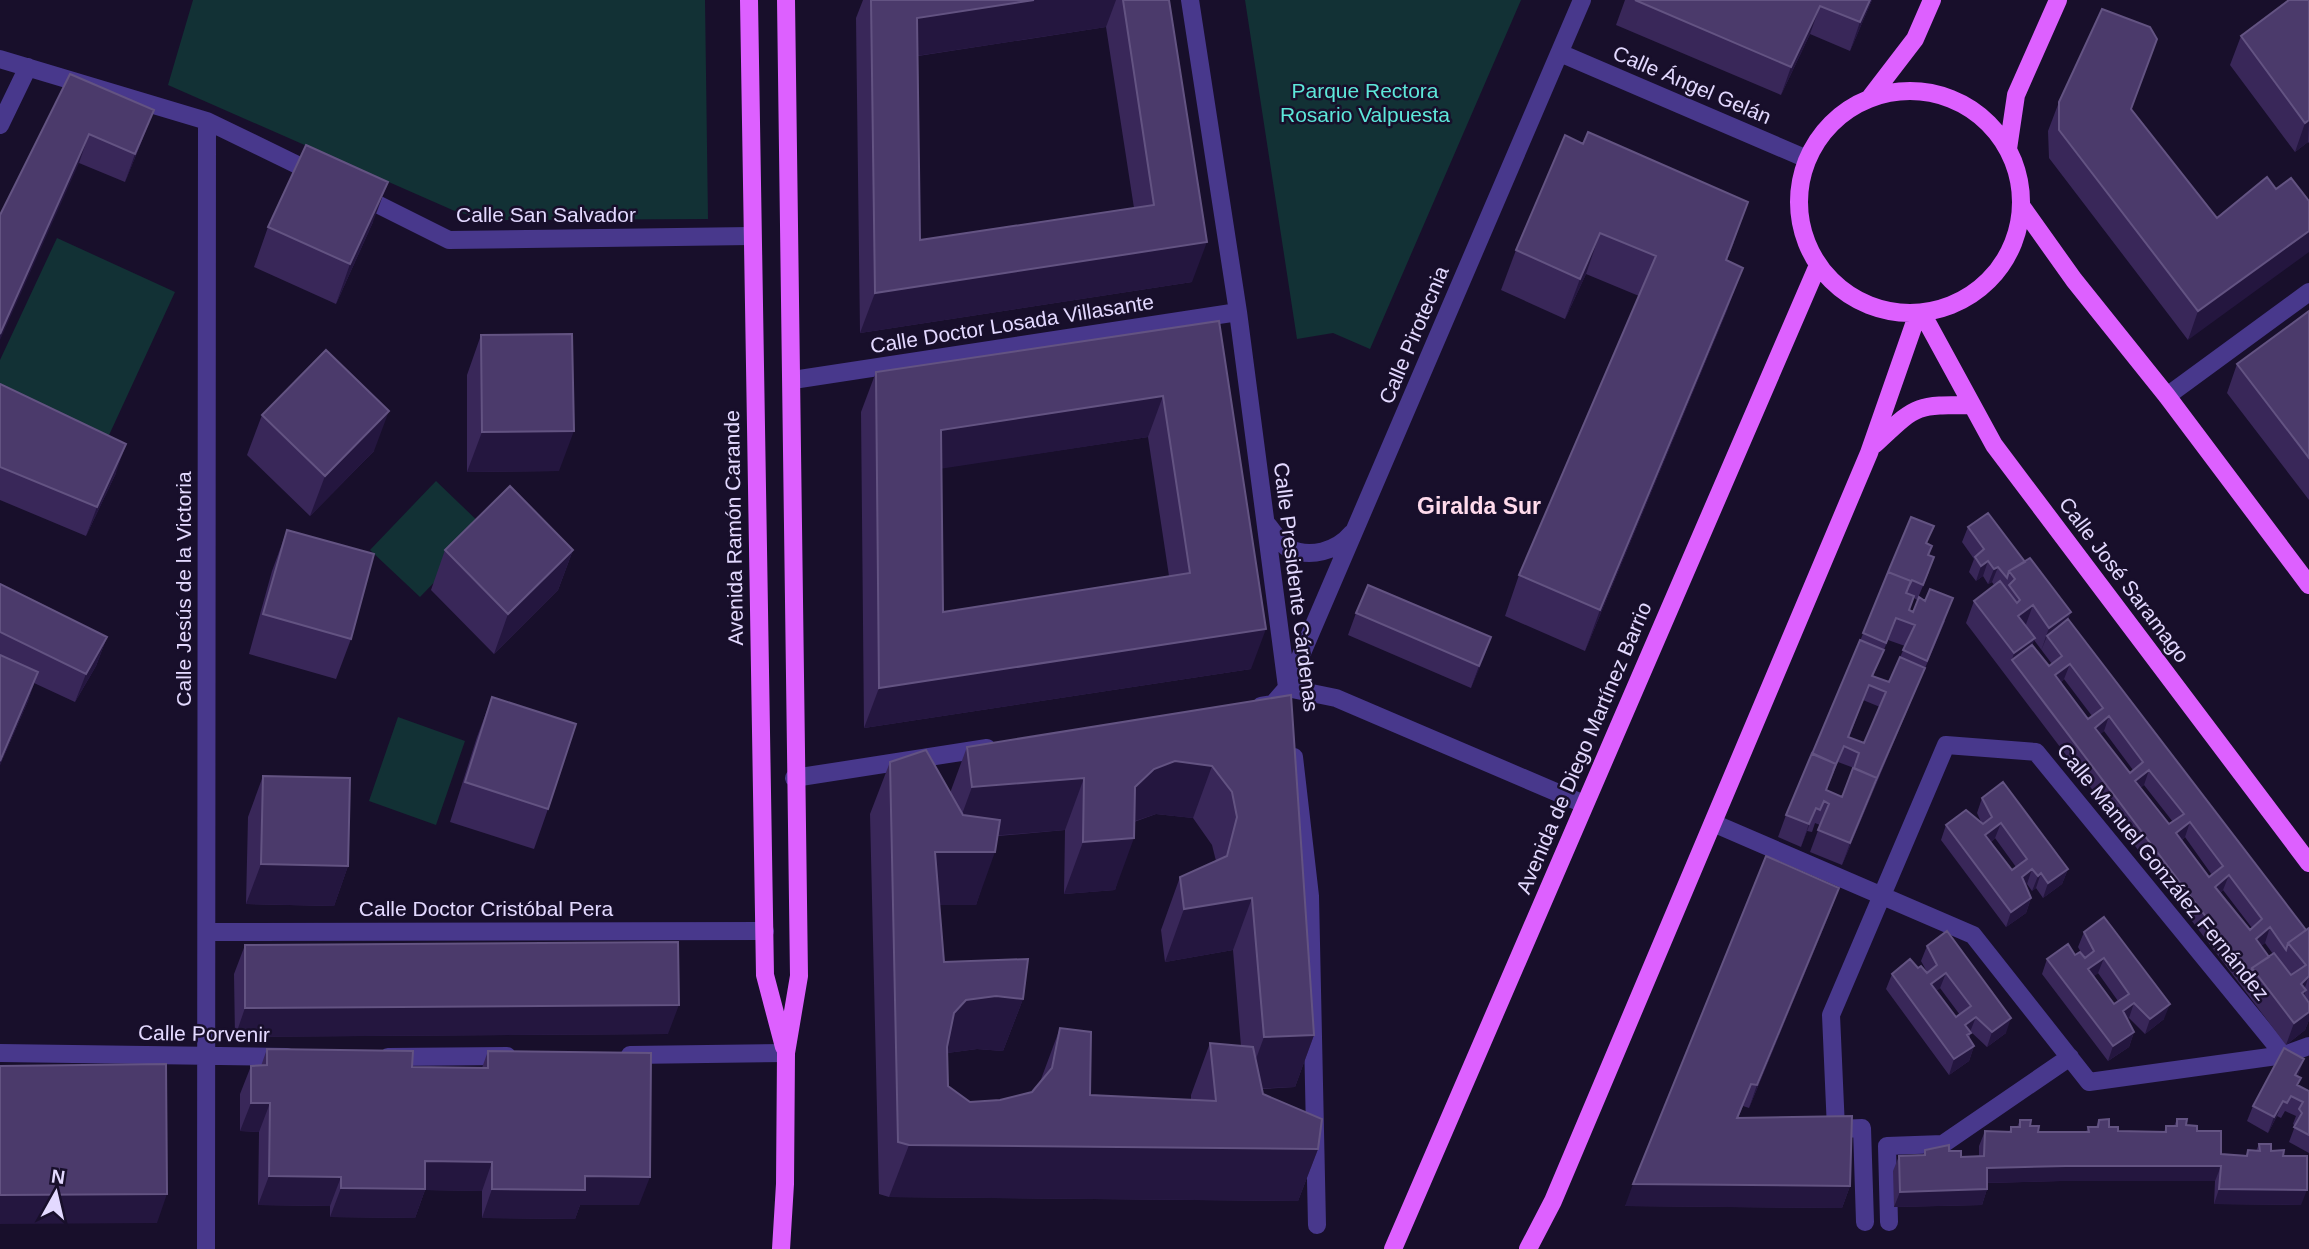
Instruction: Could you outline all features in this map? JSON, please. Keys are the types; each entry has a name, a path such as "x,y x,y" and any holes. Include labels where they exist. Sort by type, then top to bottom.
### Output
{"main road":[{"name":"Avenida Ramón Carande","path":"749,0 765,975 786,1054"},
{"name":"Avenida Ramón Carande","path":"781,1249 785,1184 786,1054 799,976 794,778 793,380 786,0"},
{"path":"1869,99 1915,39 1932,0"},
{"path":"2008,149 2016,95 2058,0"},
{"path":"1914,91 1959,102 1995,130 2008,149 2019,177 2022,207 2011,251 1999,270 1965,299 1920,313 1892,312 1863,303 1838,287 1818,265 1805,240 1798,213 1799,186 1807,159 1822,134 1843,113 1869,99 1914,91"},
{"path":"2022,207 2074,280 2167,396 2309,585"},
{"name":"Avenida de Diego Martínez Barrio","path":"1393,1249 1818,265"},
{"path":"1528,1249 1553,1201 1871,447 1920,313"},
{"name":"Calle José Saramago","path":"1920,313 1994,445 2309,863"},
{"path":"1871,447 1903,416 1925,405 1972,405"}],"street":[{"name":"Calle Presidente Cárdenas","path":"1189,0 1238,312 1290,716"},
{"name":"Calle Pirotecnia","path":"1287,688 1582,0"},
{"name":"Calle Ángel Gelán","path":"1560,53 1807,159"},
{"name":"Calle San Salvador","path":"0,59 207,121 449,240 751,236"},
{"path":"0,125 28,67"},
{"name":"Calle Jesús de la Victoria","path":"206,1249 207,121"},
{"path":"2167,396 2309,292"},
{"name":"Calle Doctor Losada Villasante","path":"793,380 1238,312"},
{"path":"1265,522 1286,547 1306,554 1343,544 1356,527"},
{"path":"1246,708 1273,704 1287,688 1336,698 1584,804"},
{"name":"Calle Presidente Cárdenas","path":"1293,744 1310,896 1317,1225"},
{"name":"Calle Manuel González Fernández","path":"1882,896 1946,745 2036,752 2284,1055"},
{"path":"794,778 999,746"},
{"path":"1713,823 1973,935 2090,1082 2284,1055 2309,1046"},
{"path":"1865,1222 1862,1128 1836,1129 1831,1015 1882,896"},
{"name":"Calle Doctor Cristóbal Pera","path":"206,932 765,931"},
{"name":"Calle Porvenir","path":"0,1053 207,1058 304,1057"},
{"path":"610,1055 786,1054"},
{"path":"373,1057 526,1055"},
{"path":"1889,1222 1887,1146 1943,1144 2070,1057"}],"green space":[{"path":"193,0 705,0 708,219 492,220 457,212 168,85"},
{"name":"Parque Rectora Rosario Valpuesta","path":"1245,0 1521,0 1370,349 1333,333 1297,339"},
{"path":"57,238 175,292 98,459 0,412 0,360"},
{"path":"436,481 486,529 420,597 370,550"},
{"path":"398,717 465,741 436,825 369,801"}],"building":[{"path":"871,0 1034,0 917,18 920,240 1154,205 1123,0 1169,0 1207,242 875,293"},
{"path":"1635,0 1870,0 1860,22 1820,6 1791,67"},
{"path":"2289,0 2309,0 2309,120 2305,123 2241,36"},
{"path":"2102,9 2150,27 2157,39 2131,109 2217,218 2267,177 2276,189 2291,178 2309,201 2309,231 2198,311 2059,130 2059,102"},
{"path":"70,74 154,110 135,154 89,134 0,334 0,215"},
{"path":"1588,132 1748,202 1726,260 1743,268 1600,610 1519,575 1656,256 1600,233 1580,279 1516,250 1565,135 1583,144"},
{"path":"306,145 388,182 350,264 268,227"},
{"path":"2309,311 2309,458 2237,364"},
{"path":"1219,321 1266,629 879,688 876,372","holes":["1163,396 1190,573 943,612 941,430"]},
{"path":"572,334 574,431 482,432 481,335"},
{"path":"326,350 389,411 325,476 262,415"},
{"path":"0,384 126,444 97,507 0,467"},
{"path":"510,486 573,550 508,614 445,550"},
{"path":"1988,513 2025,562 2009,571 2007,578 1998,567 1994,569 1988,561 1981,566 1975,557 1984,549 1968,527"},
{"path":"1911,517 1934,526 1926,543 1932,546 1928,555 1934,557 1923,585 1912,580 1908,588 1911,581 1888,572"},
{"path":"287,530 374,554 351,639 263,614"},
{"path":"2030,558 2071,612 2049,628 2033,605 2018,616 2035,638 2014,653 1974,601 2000,581 2017,603 2020,600 2009,585 2015,579 2009,571"},
{"path":"1888,572 1911,581 1906,593 1914,596 1909,610 1913,612 1919,597 1925,601 1930,589 1953,598 1927,661 1903,650 1915,625 1896,618 1886,643 1863,633"},
{"path":"0,584 107,637 86,674 0,632"},
{"path":"1368,585 1491,637 1479,666 1356,613"},
{"path":"2068,619 2306,930 2288,943 2286,950 2270,927 2256,939 2269,957 2252,968 2250,975 2012,660 2032,645 2049,666 2062,656 2047,636","holes":["2070,664 2103,708 2088,719 2055,675","2109,716 2143,762 2130,773 2095,728","2149,770 2184,814 2169,824 2135,781","2190,822 2223,866 2209,877 2176,833","2229,875 2262,919 2250,930 2215,887"]},
{"path":"1860,640 1884,650 1872,676 1889,682 1900,657 1925,668 1874,785 1877,778 1854,768 1859,753 1844,746 1833,771 1836,764 1812,754","holes":["1869,685 1886,692 1864,743 1848,737"]},
{"path":"0,655 38,672 0,761"},
{"path":"1291,695 1314,1035 1264,1037 1252,898 1184,909 1180,877 1227,856 1237,817 1232,792 1212,766 1175,761 1154,769 1135,787 1134,838 1083,842 1084,778 972,787 967,747"},
{"path":"492,697 576,724 548,809 465,782"},
{"path":"926,750 963,815 1000,820 995,852 935,852 944,962 1028,959 1023,999 996,996 966,1000 954,1013 947,1047 948,1086 970,1102 1000,1100 1032,1092 1052,1068 1060,1028 1091,1032 1090,1095 1216,1101 1210,1043 1253,1047 1263,1094 1322,1119 1318,1149 909,1145 898,1142 890,762"},
{"path":"1812,753 1836,764 1826,790 1842,797 1853,768 1877,778 1850,843 1818,830 1829,804 1824,801 1820,810 1816,808 1809,824 1786,815"},
{"path":"263,776 350,778 348,866 261,864"},
{"path":"2003,782 2068,869 2048,883 2041,873 2038,876 2032,869 2022,877 2031,898 2011,912 1946,825 1966,810 1983,824 1992,817 1982,798","holes":["2001,823 2027,859 2012,870 1985,835"]},
{"path":"1766,856 1839,888 1757,1085 1751,1084 1737,1118 1852,1116 1850,1186 1633,1184"},
{"path":"2104,917 2170,1004 2150,1019 2134,1003 2123,1011 2134,1032 2113,1046 2047,959 2068,944 2075,955 2080,952 2085,958 2094,951 2084,932","holes":["2104,958 2129,994 2114,1004 2088,969"]},
{"path":"2309,928 2309,976 2301,984 2306,990 2302,993 2309,1003 2309,1012 2294,1023 2252,968 2274,953 2291,975 2306,965 2288,943"},
{"path":"1947,931 2011,1018 1992,1032 1976,1017 1965,1025 1971,1033 1967,1035 1974,1046 1954,1059 1892,974 1910,959 1927,973 1937,965 1927,946","holes":["1946,973 1971,1006 1956,1017 1931,984"]},
{"path":"678,942 679,1005 245,1008 245,945"},
{"path":"2284,1048 2304,1059 2295,1075 2301,1078 2297,1085 2309,1091 2309,1135 2294,1127 2302,1113 2299,1109 2303,1102 2291,1096 2287,1103 2283,1101 2274,1117 2253,1106"},
{"path":"267,1049 413,1051 412,1067 488,1068 488,1051 651,1053 650,1177 585,1176 585,1190 492,1189 492,1162 425,1161 425,1189 341,1188 341,1177 269,1176 270,1103 251,1103 251,1066 267,1065"},
{"path":"166,1064 167,1194 0,1195 0,1066"},
{"path":"2109,1119 2109,1127 2118,1127 2118,1131 2166,1132 2166,1126 2177,1126 2177,1119 2187,1119 2186,1125 2197,1126 2197,1131 2221,1131 2221,1154 2247,1156 2248,1150 2260,1151 2259,1144 2271,1144 2271,1151 2284,1150 2283,1156 2307,1156 2307,1190 2219,1189 2221,1166 2066,1166 1987,1168 1987,1189 1900,1192 1899,1156 1925,1155 1925,1150 1949,1145 1949,1151 1961,1151 1961,1157 1984,1156 1985,1131 2011,1132 2011,1127 2020,1127 2020,1120 2031,1120 2030,1126 2039,1126 2038,1132 2089,1132 2088,1127 2098,1127 2099,1120"}],"district":[{"name":"Giralda Sur","path":"1479,506"}]}
